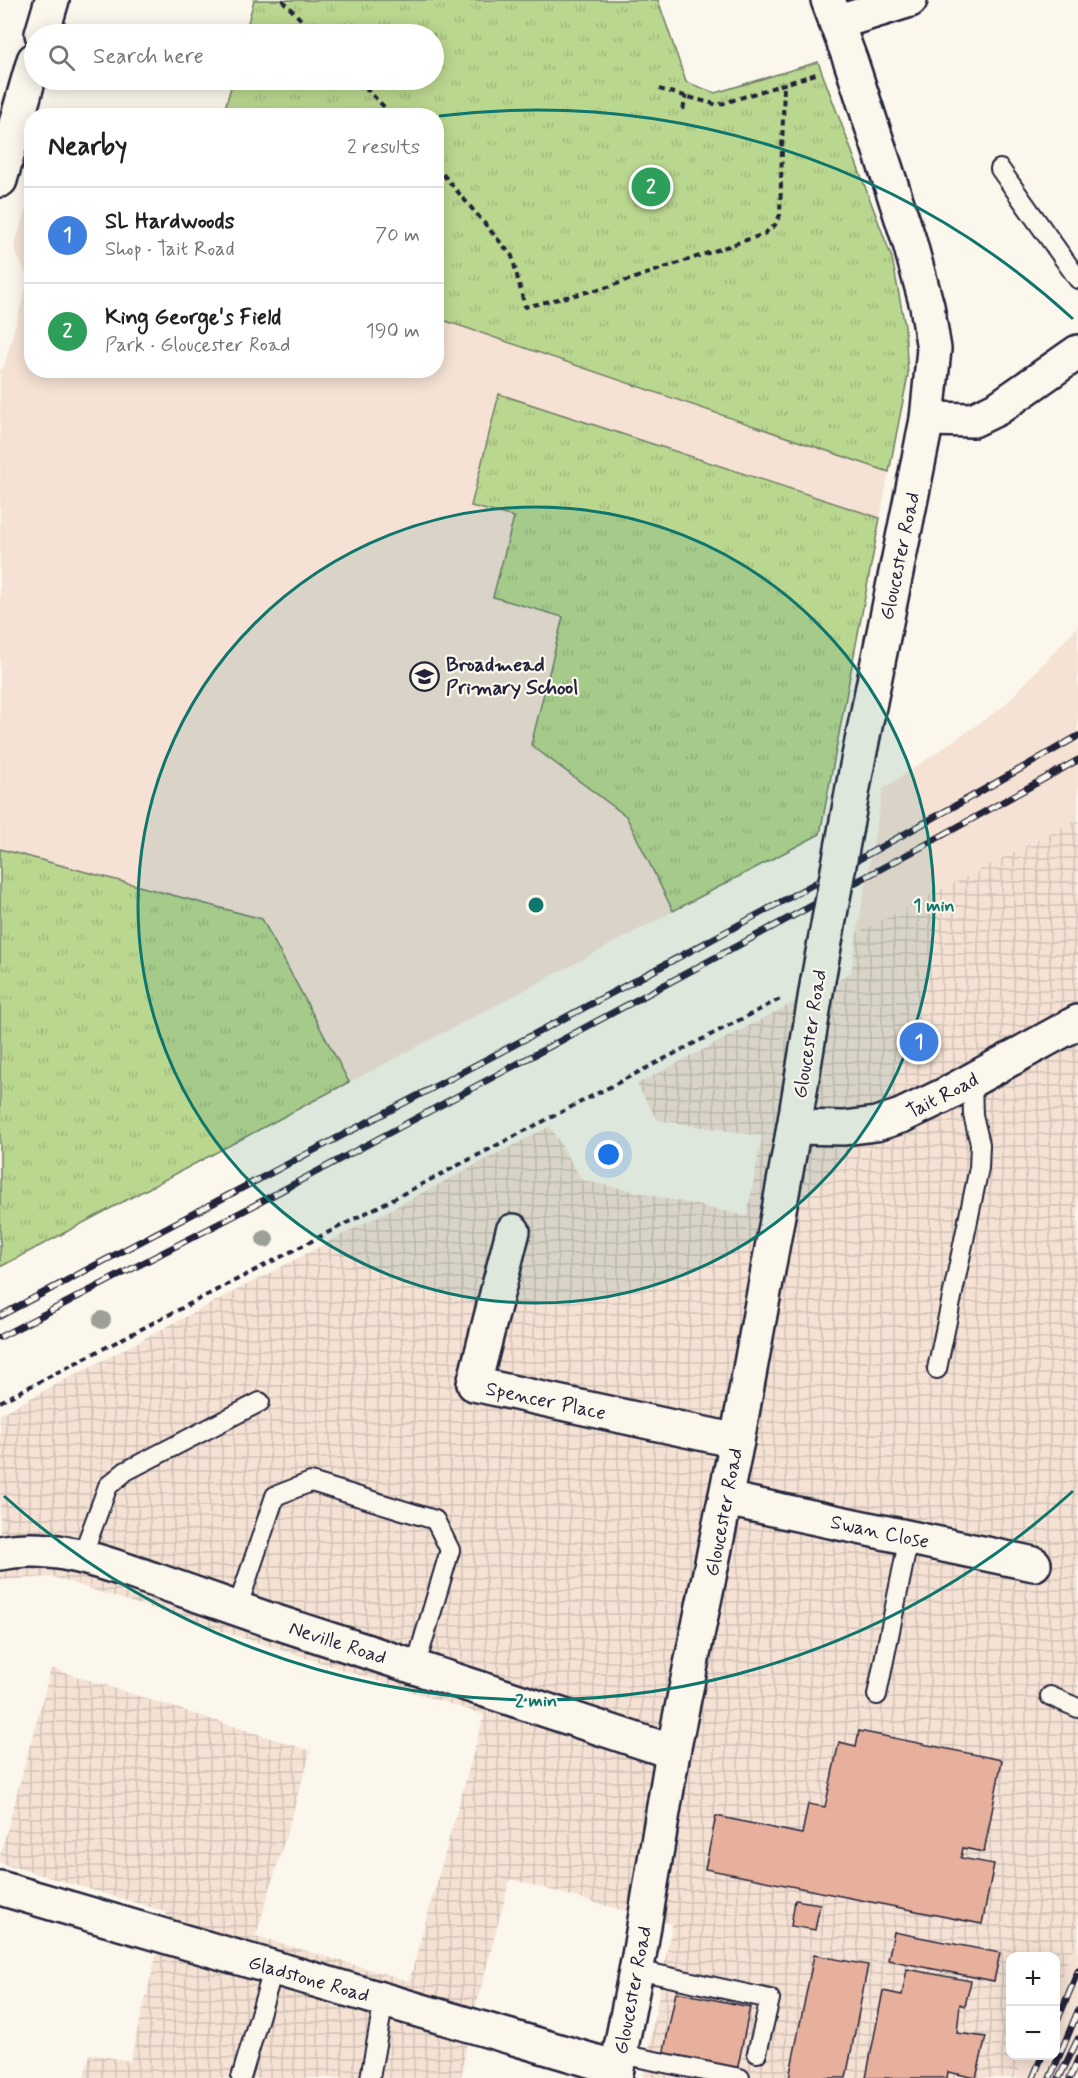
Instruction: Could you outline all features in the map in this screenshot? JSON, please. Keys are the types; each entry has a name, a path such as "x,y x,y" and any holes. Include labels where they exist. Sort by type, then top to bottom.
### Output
{"street":[{"path":"45,24 52,0"},
{"path":"832,11 910,0"},
{"name":"Gloucester Road","path":"617,2067 637,1970 673,1752 737,1441 857,766 927,419 934,361 933,338 909,240 832,11"},
{"path":"0,180 11,96 24,76"},
{"path":"927,419 973,420 998,408 1078,352"},
{"name":"Tait Road","path":"794,1127 844,1128 876,1124 901,1116 972,1081 1078,1022"},
{"name":"Spencer Place","path":"513,1231 474,1384 737,1441"},
{"name":"Swan Close","path":"726,1499 1034,1564"},
{"name":"Neville Road","path":"0,1553 13,1550 42,1550 82,1556 673,1752"},
{"name":"Gladstone Road","path":"0,1888 617,2067"}],"lane":[{"path":"1000,169 1078,279"},
{"path":"937,1370 979,1168 981,1144 973,1115 972,1081"},
{"path":"82,1556 108,1486 126,1471 260,1402"},
{"path":"237,1609 275,1496 311,1482 435,1520 450,1550 415,1668"},
{"path":"877,1695 909,1537"},
{"path":"1050,1696 1078,1708"},
{"path":"241,2078 274,1967"},
{"path":"637,1970 770,1999 757,2053"},
{"path":"370,2078 384,2000"},
{"path":"617,2067 740,2078"}],"path":[{"path":"282,0 305,24"},
{"path":"659,89 717,105 851,62"},
{"path":"444,175 512,256 525,307 608,287 764,234 775,225 780,215 784,84"},
{"path":"368,90 385,108"},
{"path":"683,110 686,96"},
{"path":"0,1402 818,980"}],"shaded area":[{"name":"Broadmead Primary School","path":"24,216 24,271 14,247"},
{"name":"Broadmead Primary School","path":"24,294 24,378 444,378 444,320 889,472 820,834 0,1267 0,369 3,370"},
{"path":"1078,626 1078,819 857,933 883,789 1003,707"},
{"path":"1078,819 1078,1938 1060,1980 1060,1952 1006,1952 1006,2060 1024,2060 1015,2078 643,2078 672,1924 510,1879 469,2032 461,2078 84,2078 90,2054 130,2061 167,1912 0,1863 51,1668 311,1751 256,1936 409,1981 484,1715 53,1577 0,1580 0,1414 550,1126 582,1180 747,1216 762,1136 657,1120 637,1084 851,973 857,933"},
{"path":"1078,1938 1078,2078 1015,2078 1024,2060 1060,2060 1060,1980"}],"green space":[{"path":"254,0 658,0 686,82 715,93 818,62 892,258 905,326 908,375 889,472 444,320 444,108 225,108 230,90 444,90 444,24 248,24"},
{"path":"499,394 880,518 820,834 673,911 626,816 531,745 563,617 493,597 514,517 471,506"},
{"path":"0,849 262,919 349,1082 0,1267"}],"building":[{"path":"859,1731 1002,1760 984,1852 963,1848 961,1858 994,1864 982,1924 705,1869 716,1816 802,1834 808,1804 825,1807 839,1742 856,1746"},
{"path":"795,1900 820,1904 815,1930 791,1926"},
{"path":"894,1932 1000,1953 994,1981 888,1960"},
{"path":"814,1955 868,1965 846,2078 789,2078"},
{"path":"907,1969 971,1981 965,2006 960,2004 957,2033 986,2037 976,2078 948,2072 947,2078 866,2078 883,1991 902,1995"},
{"path":"676,1992 750,2007 737,2071 663,2056"}],"railway":[{"path":"0,1316 676,959 945,812 1078,736"},
{"path":"0,1337 251,1207 925,845 1078,760"},
{"path":"1060,2014 1078,1971"},
{"path":"1050,2078 1078,2011"},
{"path":"1059,2078 1078,2039"},
{"path":"1070,2078 1078,2059"},
{"path":"1033,2078 1040,2060"}],"place":[{"name":"King George's Field","path":"651,187"},
{"name":"Broadmead Primary School","path":"425,676"},
{"name":"SL Hardwoods","path":"919,1042"}]}
